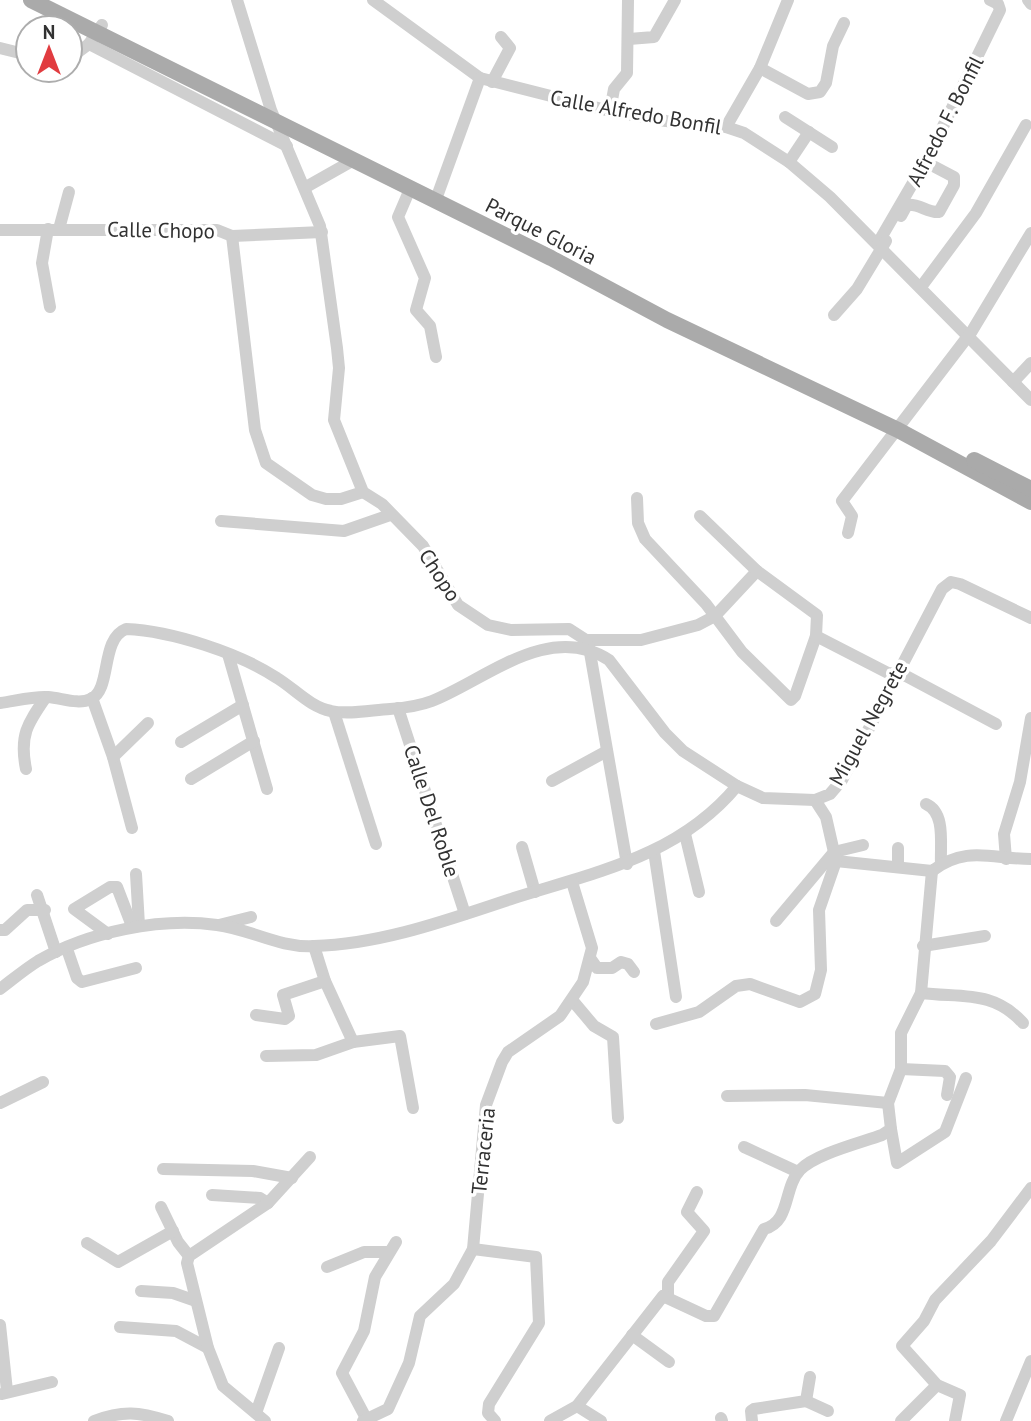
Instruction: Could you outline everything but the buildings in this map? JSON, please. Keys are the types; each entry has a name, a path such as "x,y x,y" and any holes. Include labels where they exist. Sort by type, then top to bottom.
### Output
{"main road":[{"name":"Parque Gloria","path":"31,0 96,34 273,116 669,316 901,427 993,476 1031,502"},
{"name":"Parque Gloria","path":"52,0 96,34"},
{"name":"Parque Gloria","path":"273,116 352,161 410,189 437,198"},
{"name":"Parque Gloria","path":"993,476 1031,489"}],"street":[{"name":"Chopo","path":"237,0 273,116 306,187 322,232 339,368 334,419 363,492 382,504 423,546 448,591 470,615 488,625 521,630 569,629 589,646 641,640 698,625 715,616 757,570"},
{"path":"242,14 250,0"},
{"name":"Calle Alfredo Bonfil","path":"373,0 486,80 610,111 666,121 726,127 744,134 789,162 880,245 1031,400"},
{"path":"610,111 614,89 627,74 628,0"},
{"path":"629,38 654,37 675,0"},
{"path":"726,127 760,68 788,0"},
{"name":"Alfredo F. Bonfil","path":"880,245 928,157 1000,10 998,4 990,0"},
{"path":"760,68 808,94 820,92 826,83 833,46 845,23"},
{"path":"84,45 96,34 287,146"},
{"path":"437,198 486,80 510,48 501,37"},
{"path":"785,117 832,147"},
{"path":"921,287 976,213 1026,125"},
{"path":"789,162 809,132"},
{"path":"306,187 352,161"},
{"path":"947,173 954,161"},
{"path":"834,315 858,289 880,245 907,205 914,204 930,213 939,212 954,185 954,177 935,167"},
{"path":"410,189 398,217 425,278 416,310 430,327 436,357"},
{"path":"50,306 42,262 69,192"},
{"name":"Calle Chopo","path":"0,230 217,230 232,236 322,232"},
{"path":"848,533 852,516 842,501 901,427 967,336 1031,233"},
{"path":"232,236 255,430 266,463 312,495 341,499 363,492"},
{"path":"1013,382 1031,363"},
{"path":"637,498 638,523 645,539 715,616 742,652 791,700 795,696 816,636 817,615 757,570 700,516"},
{"path":"220,521 344,531 390,515"},
{"name":"Miguel Negrete","path":"334,712 398,708 431,702 508,661 554,648 589,646 610,660 665,733 683,751 737,786 763,798 815,800 830,794 842,780 895,674 942,589 951,582 1031,618"},
{"path":"0,703 46,697 74,701 92,698 98,692 111,645 120,631 126,629 191,642 228,654 277,677 317,707 334,712 376,844"},
{"path":"816,636 895,674 906,676 996,724"},
{"path":"589,646 627,864"},
{"path":"228,654 268,789"},
{"path":"26,769 22,751 27,723 46,697"},
{"path":"92,698 113,757 132,828"},
{"path":"181,742 243,705"},
{"name":"Calle Del Roble","path":"398,708 465,914"},
{"path":"1006,859 1004,834 1020,782 1031,718"},
{"path":"113,757 148,723"},
{"path":"191,779 254,741"},
{"path":"552,781 607,751"},
{"path":"219,925 285,945 314,946 387,937 627,864 685,834 724,802 737,786"},
{"path":"656,1024 699,1012 736,986 750,984 800,1002 811,998 821,970 818,910 835,857 826,817 815,800"},
{"path":"926,803 939,815 937,868 923,946 921,993 901,1033 901,1069 888,1103 897,1163 945,1132 966,1079"},
{"path":"685,834 699,892"},
{"path":"776,921 835,857 863,845"},
{"path":"522,847 535,892"},
{"path":"898,848 898,867"},
{"path":"654,851 676,997"},
{"path":"835,857 898,867 937,868 965,854 1031,859"},
{"path":"135,926 136,874"},
{"name":"Terraceria","path":"365,1420 388,1409 409,1363 420,1316 454,1284 473,1249 486,1129 486,1105 502,1062 508,1052 551,1025 583,982 590,958 590,939 572,882"},
{"path":"108,934 74,909 110,887 117,887 135,926"},
{"path":"37,895 76,978 82,982 136,968"},
{"path":"0,930 5,930 27,910 44,910"},
{"path":"0,989 37,961 135,926 219,925 251,917"},
{"path":"923,946 985,936"},
{"path":"314,946 325,981 353,1042"},
{"path":"590,958 597,968 612,968 621,962 628,964 634,972"},
{"path":"256,1014 285,1019 289,1016 283,995 325,981"},
{"path":"921,993 990,998 1013,1012 1023,1023"},
{"path":"572,1000 594,1026 612,1037 618,1118"},
{"path":"266,1056 316,1055 353,1042 400,1037 403,1041 413,1108"},
{"path":"901,1069 945,1071 950,1077 947,1095"},
{"path":"0,1102 43,1083"},
{"path":"727,1096 805,1095 888,1103"},
{"path":"550,1421 577,1406 659,1299 668,1296 706,1316 715,1316 764,1229 773,1227 780,1220 798,1172 811,1162 882,1135 891,1129"},
{"path":"744,1147 798,1172"},
{"path":"189,1256 268,1203 310,1157"},
{"path":"163,1169 253,1171 292,1178"},
{"path":"955,1421 960,1395 937,1385 902,1346 924,1321 935,1300 991,1241 1031,1188"},
{"path":"668,1296 668,1282 703,1235 703,1227 689,1218 687,1212 697,1192"},
{"path":"212,1195 260,1198 268,1203"},
{"path":"161,1207 189,1256 187,1269 208,1348 223,1386 260,1417 279,1348"},
{"path":"87,1243 118,1262 173,1231"},
{"path":"327,1267 364,1251 391,1247 375,1278 363,1331 342,1373 365,1420"},
{"path":"473,1249 536,1256 539,1323 489,1404 488,1413 495,1421"},
{"path":"141,1291 173,1293 196,1301"},
{"path":"0,1325 3,1393 52,1382"},
{"path":"120,1327 176,1331 208,1348"},
{"path":"632,1335 668,1362"},
{"path":"1006,1421 1031,1361"},
{"path":"806,1401 810,1377"},
{"path":"901,1421 937,1385"},
{"path":"752,1421 751,1411 754,1409 806,1401 828,1411"},
{"path":"577,1406 601,1421"},
{"path":"94,1421 114,1414 137,1411 168,1421"}]}
